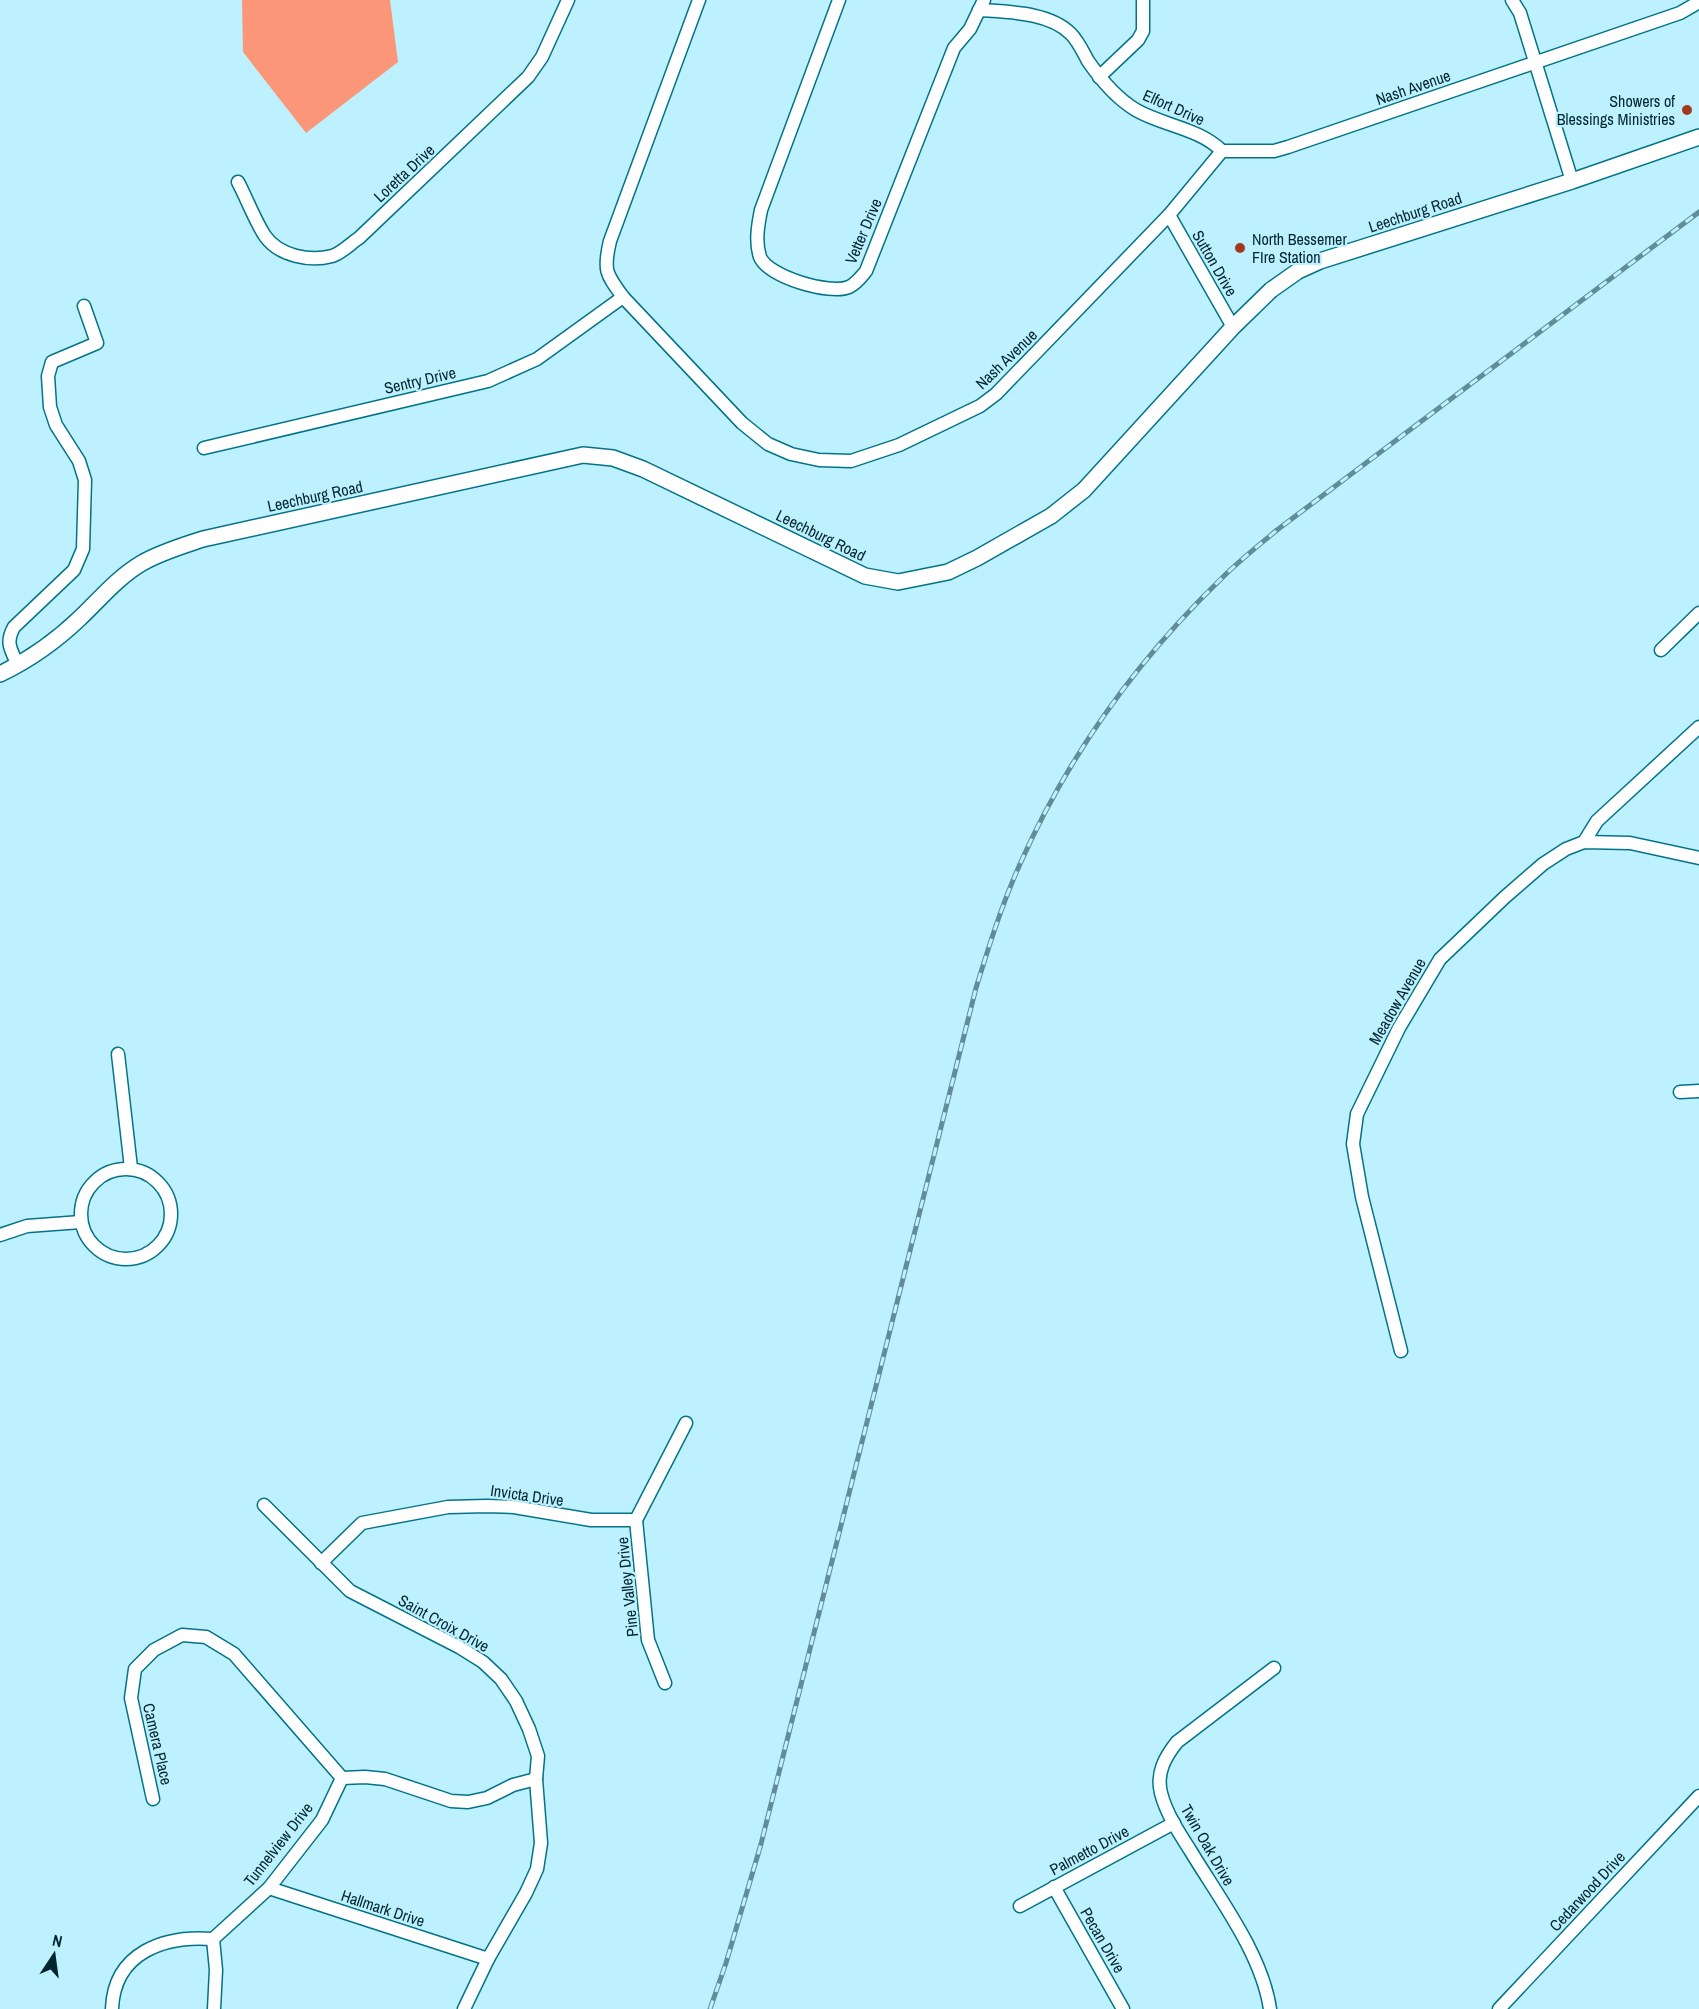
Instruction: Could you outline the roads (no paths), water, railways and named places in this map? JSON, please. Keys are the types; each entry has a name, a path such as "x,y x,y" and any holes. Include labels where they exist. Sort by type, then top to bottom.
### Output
{"street":[{"name":"Loretta Drive","path":"238,182 266,237 281,249 297,257 335,255 359,238 528,77 542,57 568,0"},
{"name":"Nash Avenue","path":"699,0 610,241 606,265 608,277 623,297 742,423 768,444 792,454 819,460 851,461 898,445 980,406 996,394 1169,215 1222,152 1274,151 1680,13 1699,2"},
{"name":"Vetter Drive","path":"839,0 761,210 757,229 761,259 770,268 806,285 834,290 849,287 866,271 954,48 970,29 982,5"},
{"path":"1099,77 1138,40 1143,31 1143,0"},
{"path":"1512,0 1520,13 1572,181"},
{"name":"Elfort Drive","path":"982,5 1022,12 1057,24 1072,34 1099,77 1119,98 1137,111 1191,131 1213,142 1222,152"},
{"name":"Leechburg Road","path":"0,674 18,665 78,620 116,582 142,563 162,553 203,539 583,455 613,458 644,469 865,576 898,582 948,572 1051,516 1084,490 1233,327 1271,290 1298,271 1320,261 1572,181 1699,137"},
{"name":"Sutton Drive","path":"1169,215 1233,327"},
{"name":"Sentry Drive","path":"204,448 488,381 537,359 623,297"},
{"path":"18,665 9,645 9,636 14,627 74,570 83,549 85,480 79,461 56,425 50,407 48,376 52,362 97,343 84,306"},
{"path":"1661,650 1699,613"},
{"path":"1584,842 1597,821 1696,732"},
{"name":"Meadow Avenue","path":"1401,1352 1362,1197 1353,1144 1358,1114 1398,1028 1440,959 1505,897 1543,864 1566,849 1584,842 1630,843 1699,858"},
{"path":"118,1054 131,1168"},
{"path":"1680,1092 1699,1091"},
{"path":"131,1168 158,1183 164,1190 170,1208 167,1232 160,1243 140,1257 124,1259 108,1256 87,1238 81,1222 83,1199 91,1185 106,1174 131,1168"},
{"path":"0,1234 27,1226 81,1222"},
{"path":"636,1521 686,1423"},
{"name":"Saint Croix Drive","path":"264,1505 350,1591 459,1647 483,1662 516,1701 529,1730 538,1756 536,1779 541,1843 537,1869 526,1893 488,1959 464,2009"},
{"name":"Invicta Drive","path":"321,1563 362,1523 448,1507 514,1507 591,1521 636,1521"},
{"name":"Pine Valley Drive","path":"636,1521 648,1640 665,1683"},
{"name":"Camera Place","path":"153,1799 131,1698 135,1669 154,1650 182,1635 207,1637 234,1654 342,1778"},
{"name":"Twin Oak Drive","path":"1270,2009 1267,1990 1257,1960 1173,1823 1161,1793 1160,1775 1165,1758 1177,1742 1274,1668"},
{"path":"342,1778 385,1779 451,1801 468,1802 487,1798 513,1785 536,1779"},
{"name":"Tunnelview Drive","path":"213,1939 269,1888 322,1821 342,1778"},
{"name":"Cedarwood Drive","path":"1499,2009 1699,1796"},
{"name":"Palmetto Drive","path":"1020,1906 1173,1823"},
{"name":"Pecan Drive","path":"1054,1887 1123,2009"},
{"name":"Hallmark Drive","path":"269,1888 488,1959"},
{"path":"112,2009 120,1977 133,1960 150,1948 170,1940 191,1937 213,1939 216,1970 214,2009"}],"railway":[{"path":"710,2009 761,1844 976,988 1013,879 1060,785 1107,711 1133,676 1191,609 1235,566 1277,530 1699,212"}],"place":[{"name":"Showers of Blessings Ministries","path":"1687,110"},
{"name":"North Bessemer FIre Station","path":"1240,248"}]}
